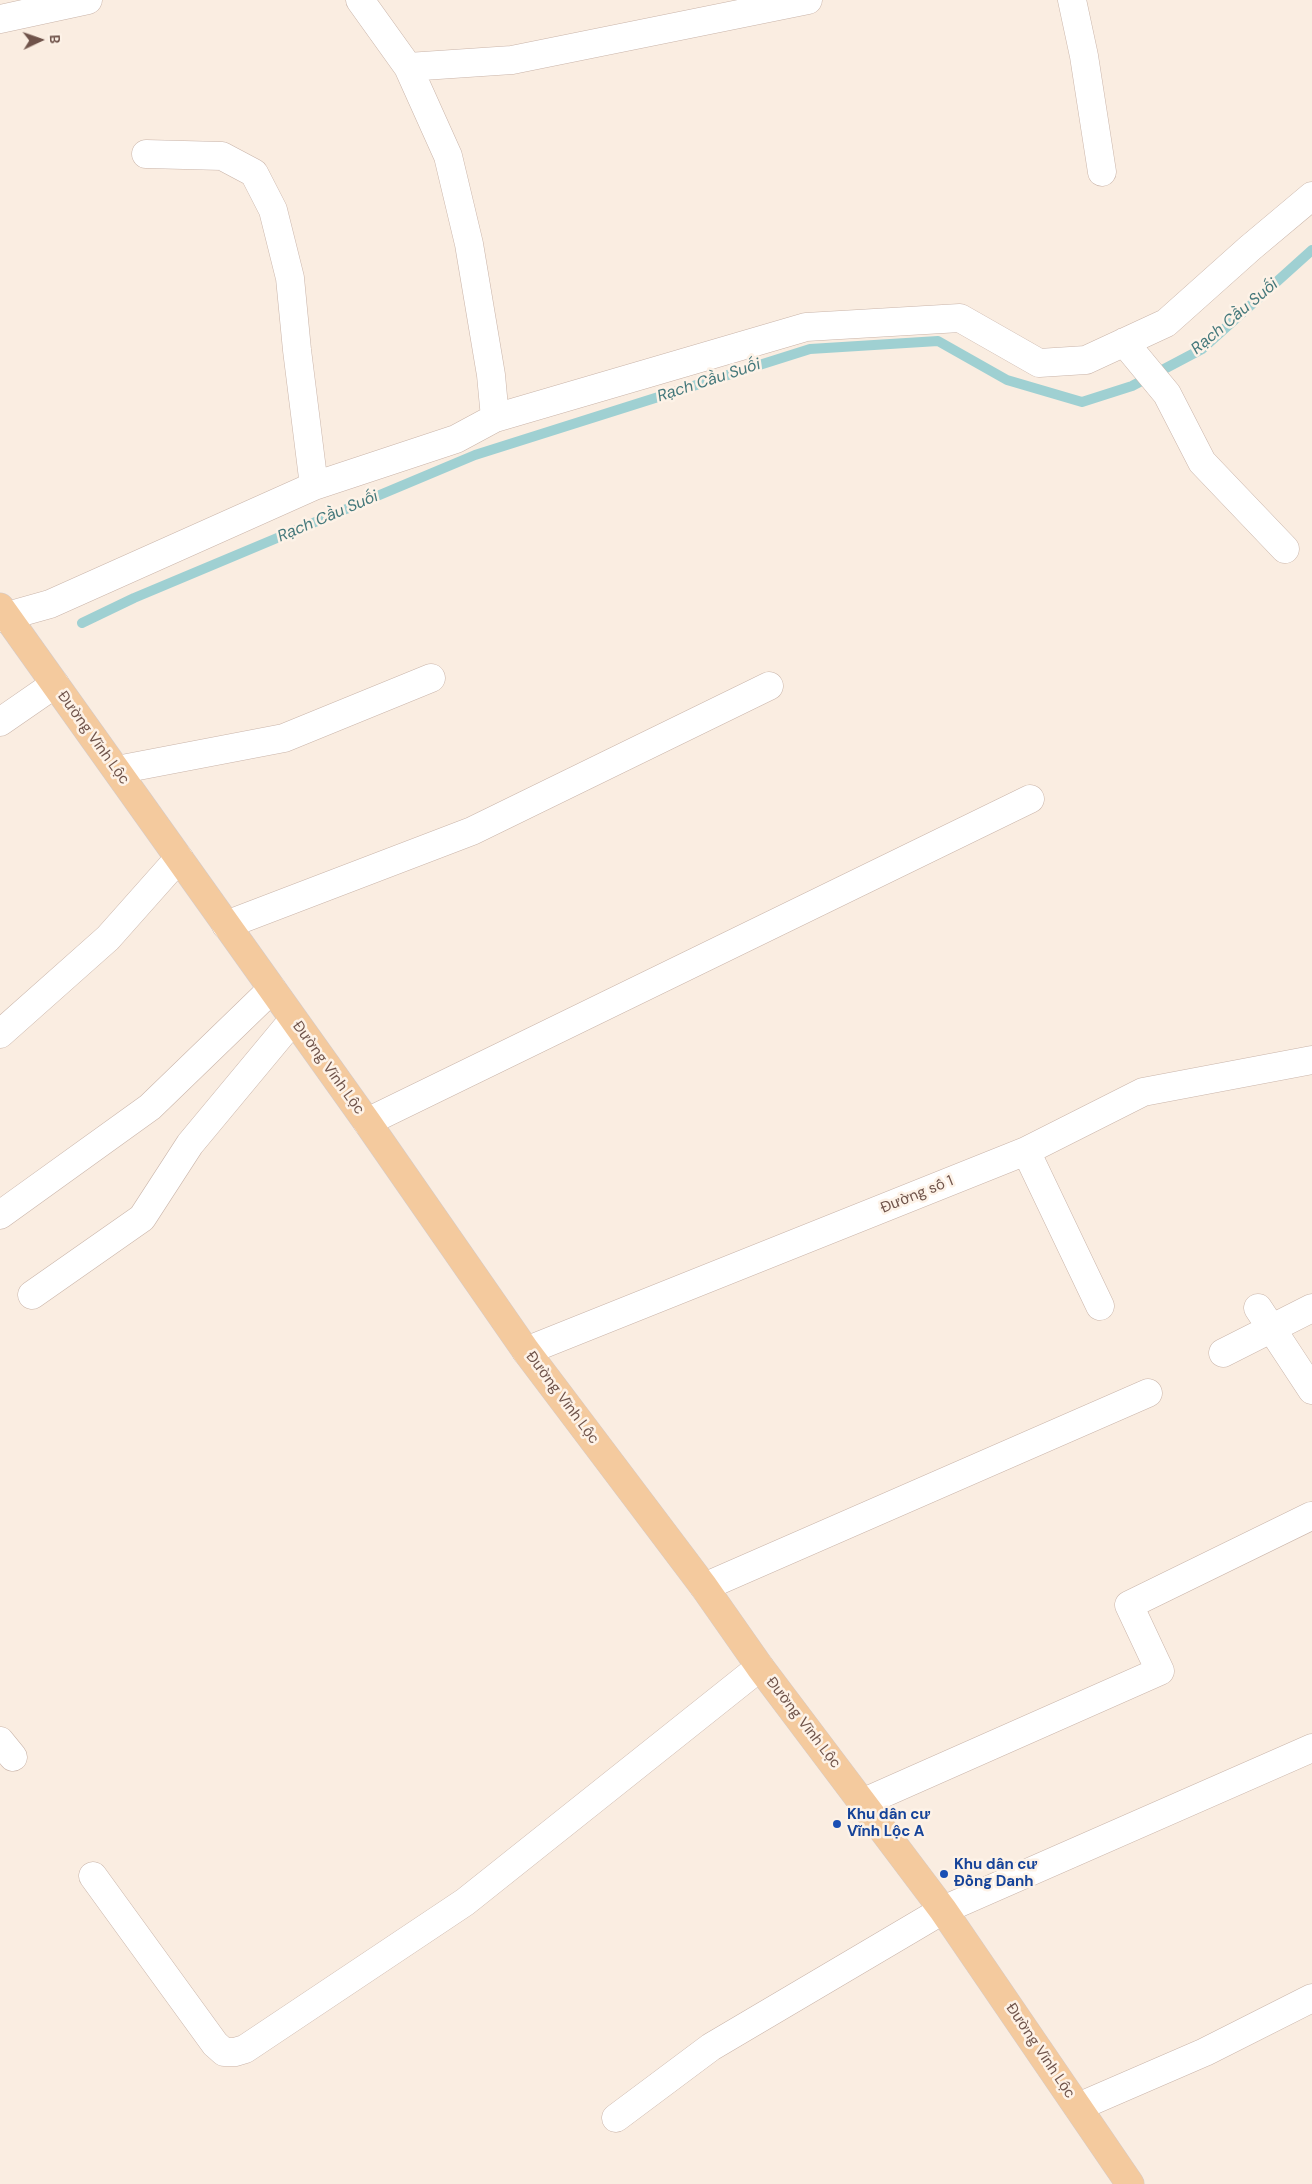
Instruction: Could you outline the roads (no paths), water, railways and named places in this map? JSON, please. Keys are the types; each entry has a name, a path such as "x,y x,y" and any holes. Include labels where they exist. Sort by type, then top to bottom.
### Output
{"main road":[{"name":"Đường Vĩnh Lộc","path":"2,614 117,770 367,1122 526,1351 704,1587 760,1667 944,1910 1130,2184"}],"street":[{"path":"0,19 88,0"},
{"path":"360,0 408,67 448,156 469,244 491,375 495,418"},
{"path":"408,67 512,60 808,0"},
{"path":"1072,0 1084,56 1102,172"},
{"path":"146,154 222,156 254,173 273,210 290,278 314,486"},
{"path":"2,614 50,604 314,486 456,439 495,418 806,327 960,318 1039,363 1086,360 1166,323 1312,196"},
{"path":"1124,342 1167,394 1202,462 1284,549"},
{"path":"117,770 284,738 431,678"},
{"path":"0,722 54,684"},
{"path":"226,925 472,831 769,686"},
{"path":"367,1122 1030,799"},
{"path":"0,1034 108,938 179,858"},
{"path":"0,1215 150,1107 272,989"},
{"path":"32,1295 142,1218 190,1144 293,1020"},
{"name":"Đường số 1","path":"526,1351 1026,1151 1143,1092 1312,1060"},
{"path":"1026,1151 1100,1306"},
{"path":"1223,1354 1264,1318 1312,1308"},
{"path":"1264,1318 1312,1390"},
{"path":"704,1587 1148,1393"},
{"path":"864,1802 1160,1671 1128,1605 1311,1516"},
{"path":"93,1876 215,2044 224,2052 235,2052 245,2049 464,1902 760,1667"},
{"path":"616,2118 711,2047 944,1910 1312,1748"},
{"path":"1078,2107 1205,2052 1312,1998"}],"waterway":[{"name":"Rạch Cầu Suối","path":"82,623 134,598 475,455 810,349 938,341 1007,380 1082,402 1132,386 1202,349 1312,250"}],"place":[{"name":"Khu dân cư Vĩnh Lộc A","path":"837,1824"},
{"name":"Khu dân cư Đồng Danh","path":"944,1874"}]}
